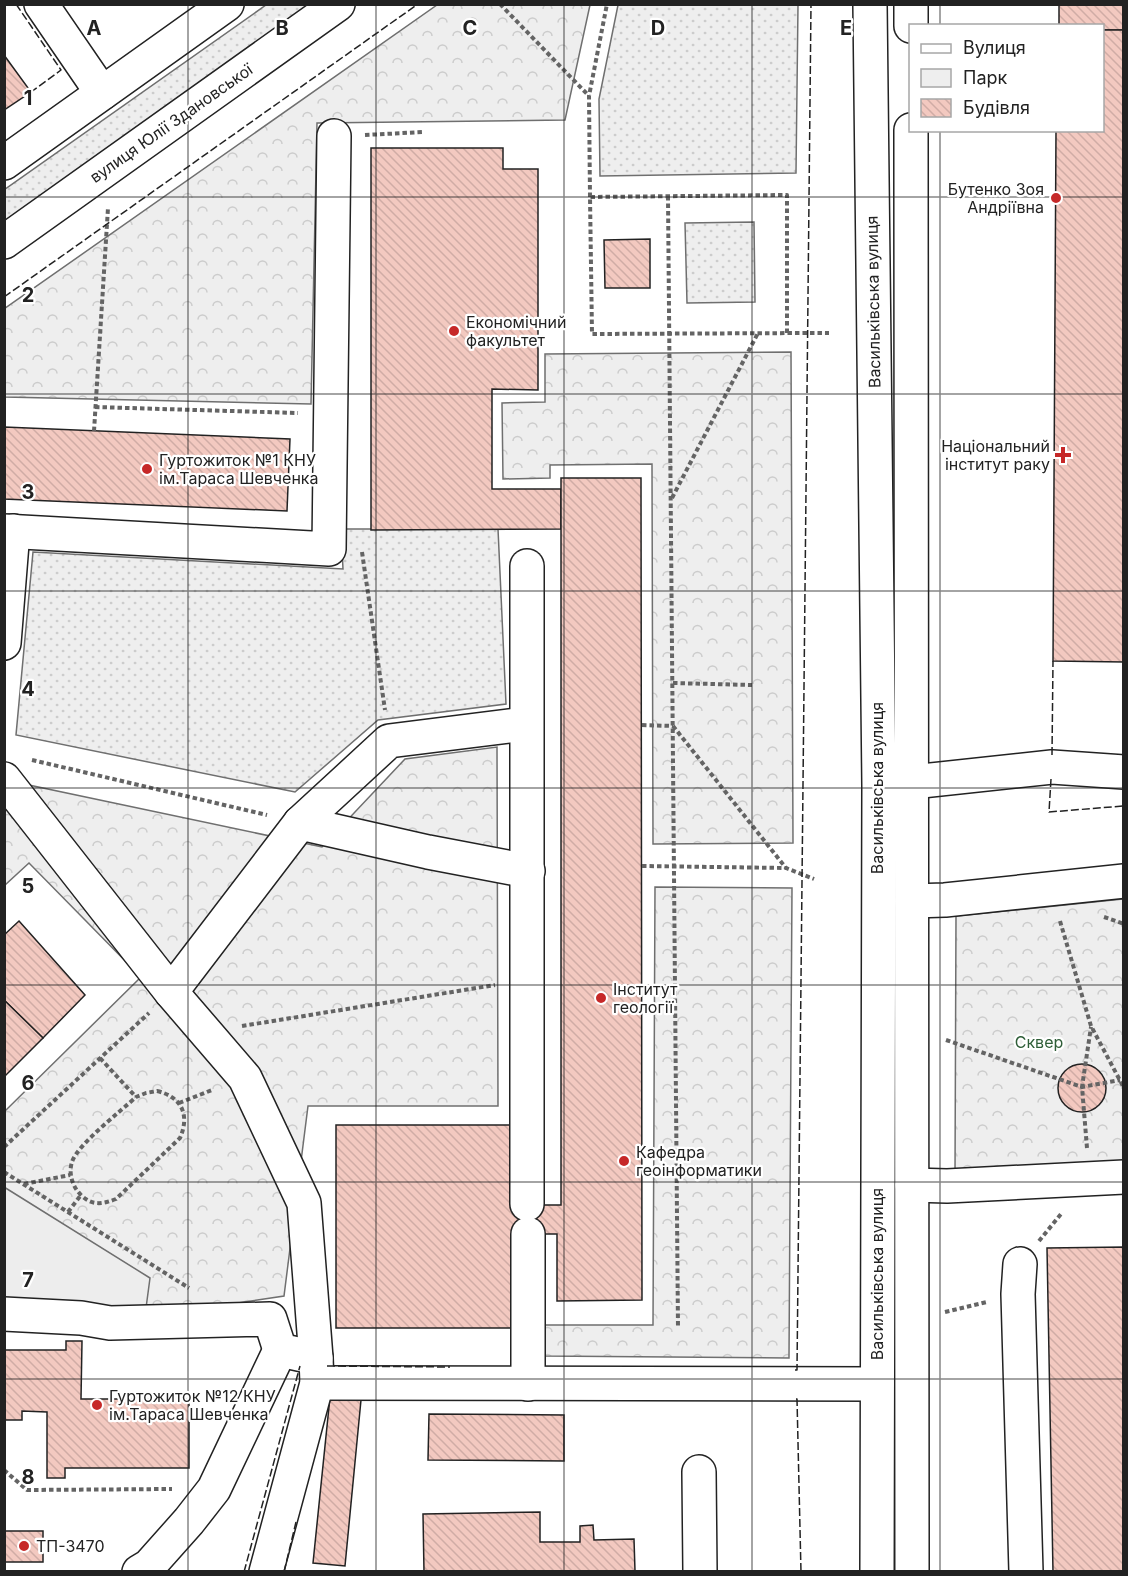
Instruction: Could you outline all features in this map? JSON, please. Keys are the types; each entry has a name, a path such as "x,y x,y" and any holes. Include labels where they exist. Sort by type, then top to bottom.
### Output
{"main road":[{"path":"41,4 102,93"},
{"path":"4,163 226,4"},
{"name":"вулиця Юлії Здановської","path":"4,242 338,4"},
{"name":"Васильківська вулиця","path":"870,4 879,786 877,1572"},
{"path":"911,4 911,24"},
{"path":"911,132 912,1572"},
{"path":"4,643 9,531 329,549 334,136"},
{"path":"527,566 528,1384"},
{"path":"171,992 300,823 389,741 526,724"},
{"path":"912,782 1052,766 1124,772"},
{"path":"16,769 171,992 245,1078 304,1203 316,1371 266,1572"},
{"path":"300,823 428,852 528,871"},
{"path":"912,901 945,900 1124,881"},
{"path":"912,1185 947,1186 1124,1177"},
{"path":"1019,1279 1026,1572"},
{"path":"4,1314 81,1318 110,1323 270,1319 280,1350 316,1371 528,1384 877,1383"},
{"path":"140,1572 149,1566 214,1489 280,1350"},
{"path":"699,1472 700,1572"}],"path":[{"path":"500,4 589,96"},
{"path":"608,4 589,96 592,334 829,333"},
{"path":"334,136 424,132"},
{"path":"590,198 787,195 787,333"},
{"path":"669,196 678,1328"},
{"path":"94,431 108,204"},
{"path":"671,499 758,333"},
{"path":"95,407 330,414"},
{"path":"329,549 363,552 389,741"},
{"path":"673,683 752,684"},
{"path":"642,725 673,726 786,868"},
{"path":"16,769 300,823"},
{"path":"642,866 786,868 814,879"},
{"path":"1059,919 1092,1026 1124,1088"},
{"path":"205,1032 528,980"},
{"path":"4,1147 171,992"},
{"path":"945,1312 1019,1279 1089,1179 1082,1087 1092,1026"},
{"path":"946,1040 1082,1087 1120,1080"},
{"path":"100,1058 136,1097"},
{"path":"158,1091 169,1094 179,1103 185,1125 180,1138 116,1199 102,1205 89,1201 76,1190 70,1175 72,1161 79,1149 136,1097 158,1091"},
{"path":"4,1172 189,1288"},
{"path":"23,1184 70,1175"},
{"path":"68,1212 81,1195"},
{"path":"4,1470 27,1490 214,1489"}],"green space":[{"path":"266,5 317,5 5,225 4,190"},
{"path":"437,5 590,5 565,120 317,123 311,404 5,397 4,309"},
{"path":"618,5 798,5 796,173 600,176 599,99"},
{"path":"754,222 755,302 687,303 685,223"},
{"path":"791,352 793,843 653,844 652,464 550,465 550,478 503,479 502,403 545,402 545,354"},
{"path":"341,529 498,529 506,704 378,720 295,792 16,735 33,552 343,569"},
{"path":"497,747 498,1106 308,1106 284,1296 173,1313 5,1304 5,1111 141,977 29,863 5,885 5,780 322,847 405,759"},
{"path":"655,887 792,888 789,1358 544,1356 544,1325 653,1325"},
{"name":"Сквер","path":"1123,899 1123,1168 955,1177 956,916"}],"shaded area":[{"path":"4,1187 150,1278 146,1308 5,1300"}],"building":[{"path":"1059,4 1124,4 1124,30 1104,30 1104,24 1059,24"},
{"path":"1104,30 1123,30 1124,662 1053,661 1056,132 1104,132"},
{"path":"4,55 31,92 4,110"},
{"name":"Економічний факультет","path":"371,148 503,148 503,169 538,169 538,390 492,389 492,489 561,489 561,529 371,530"},
{"path":"650,239 650,288 605,288 604,240"},
{"name":"Гуртожиток №1 КНУ ім.Тараса Шевченка","path":"4,427 290,439 287,511 4,499"},
{"name":"Інститут геології","path":"561,478 641,478 642,1300 557,1301 557,1234 513,1234 513,1328 336,1328 336,1125 514,1125 513,1205 561,1205"},
{"path":"19,921 85,995 43,1038 4,1000 4,935"},
{"path":"4,1000 43,1038 4,1077"},
{"path":"1082,1064 1099,1071 1106,1088 1099,1105 1082,1112 1065,1105 1058,1088 1065,1071"},
{"path":"1124,1247 1124,1572 1053,1572 1047,1248"},
{"name":"Гуртожиток №12 КНУ ім.Тараса Шевченка","path":"66,1341 82,1341 81,1399 189,1399 189,1468 65,1468 65,1478 47,1478 47,1412 22,1411 22,1420 4,1420 4,1350 66,1350"},
{"path":"330,1397 361,1400 345,1566 313,1563"},
{"path":"429,1414 564,1415 564,1461 428,1460"},
{"path":"540,1512 540,1542 580,1542 580,1526 593,1525 594,1540 634,1539 635,1571 424,1572 423,1514"},
{"name":"ТП-3470","path":"4,1531 43,1531 43,1562 4,1562"}],"fence":[{"path":"16,4 61,70 31,92"},
{"path":"4,297 418,4"},
{"path":"795,1370 797,1370 811,4"},
{"path":"1052,755 1053,661"},
{"path":"1051,779 1049,812 1124,806"},
{"path":"244,1572 300,1366"},
{"path":"327,1366 450,1367"},
{"path":"796,1399 801,1572"},
{"path":"284,1572 296,1522"}],"place":[{"name":"Бутенко Зоя Андріївна","path":"1056,198"},
{"name":"Економічний факультет","path":"454,331"},
{"name":"Національний інститут раку","path":"1063,455"},
{"name":"Гуртожиток №1 КНУ ім.Тараса Шевченка","path":"147,469"},
{"name":"Інститут геології","path":"601,998"},
{"name":"Кафедра геоінформатики","path":"624,1161"},
{"name":"Гуртожиток №12 КНУ ім.Тараса Шевченка","path":"97,1405"},
{"name":"ТП-3470","path":"24,1546"}]}
